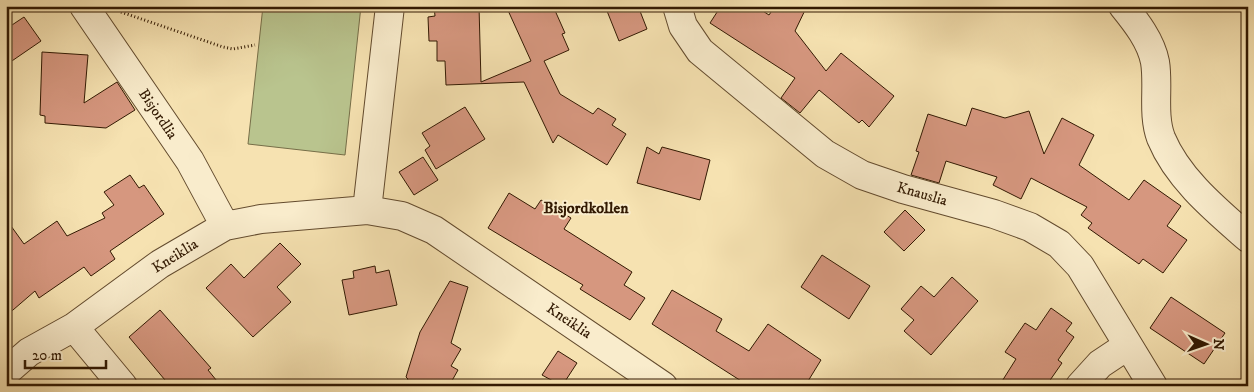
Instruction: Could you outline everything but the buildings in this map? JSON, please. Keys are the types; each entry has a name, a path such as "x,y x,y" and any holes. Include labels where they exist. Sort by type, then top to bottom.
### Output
{"street":[{"name":"Bisjordlia","path":"84,6 190,161 224,226"},
{"path":"367,210 390,6"},
{"name":"Knauslia","path":"677,6 683,26 700,50 825,154 862,175 902,189 994,214 1030,227 1059,244 1080,266 1105,304 1127,346 1153,386"},
{"path":"1123,6 1142,30 1155,60 1157,115 1161,136 1172,158 1186,179 1248,238"},
{"name":"Kneiklia","path":"6,372 29,352 74,327 160,264 224,226 262,219 367,210 402,216 434,230 663,386"},
{"path":"74,327 123,386"},
{"path":"1080,386 1100,364 1127,346"}],"path":[{"path":"118,10 223,47 234,49 255,45"}],"green space":[{"path":"263,6 361,6 345,155 248,144"}],"district":[{"name":"Bisjordkollen","path":"586,208"}]}
